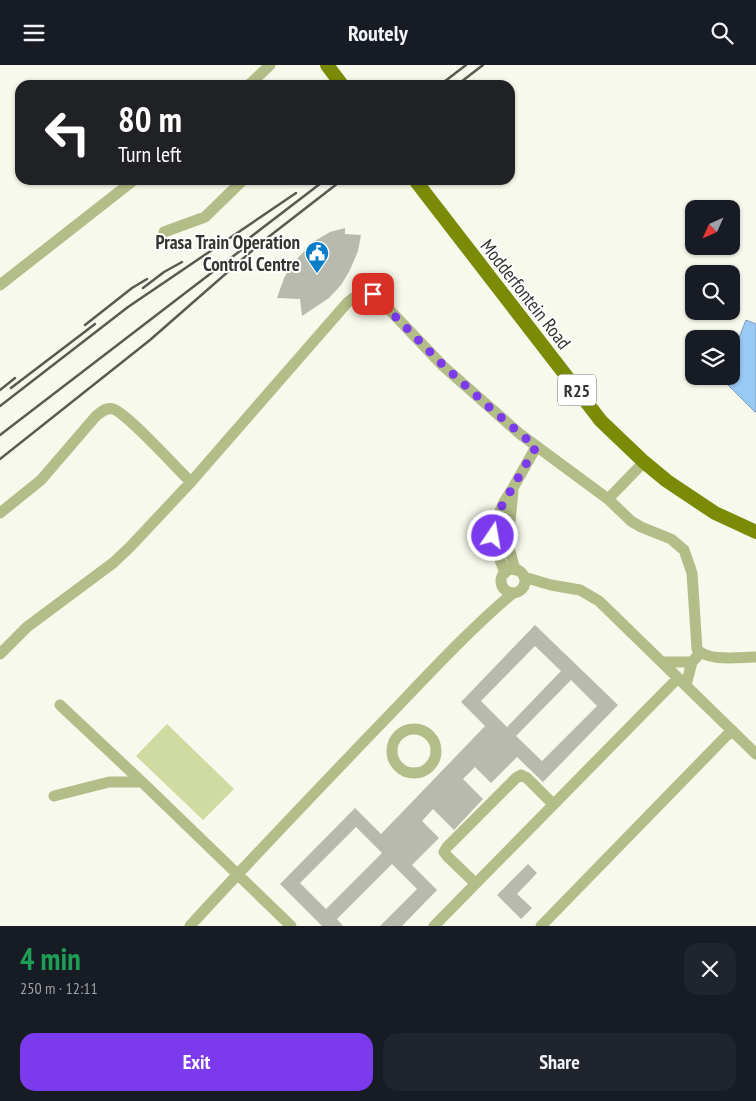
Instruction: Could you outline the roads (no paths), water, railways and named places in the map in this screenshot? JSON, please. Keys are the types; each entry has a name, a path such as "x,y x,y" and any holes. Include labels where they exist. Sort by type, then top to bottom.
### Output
{"main road":[{"path":"327,65 338,80"},
{"name":"Modderfontein Road","path":"419,185 602,421 644,462 667,481 715,513 756,532"}],"street":[{"path":"254,80 270,65"},
{"path":"0,285 128,185"},
{"path":"164,232 204,217 238,185"},
{"path":"0,654 26,627 113,563 191,482 346,303 357,295 364,293 373,294 443,365 536,447 608,499 636,525 671,539 684,550 692,573 697,649 696,658 682,681 553,804 434,926"},
{"path":"0,513 41,480 96,416 106,409 118,411 126,417 191,482"},
{"path":"514,581 494,544 493,529 496,516 514,488 536,447"},
{"path":"608,499 644,462"},
{"path":"190,926 237,874 490,613 514,581 508,544 508,531 514,488"},
{"path":"493,529 508,531"},
{"path":"514,581 580,590 599,601 756,754"},
{"path":"663,662 709,657 756,657"},
{"path":"60,705 291,926"},
{"path":"386,719 400,734"},
{"path":"541,926 732,730"},
{"path":"474,883 444,852 516,778 521,775 527,778 553,804"},
{"path":"54,796 109,782 142,782"}],"water":[{"path":"746,320 756,324 756,412 728,385 740,385 740,335"}],"railway":[{"path":"446,80 466,65"},
{"path":"464,80 483,65"},
{"path":"244,242 318,185"},
{"path":"0,459 150,340 262,242 336,185"},
{"path":"0,406 128,307 296,193"},
{"path":"0,435 253,241"},
{"path":"143,288 164,272 182,262"},
{"path":"85,325 132,288 147,279"},
{"path":"11,388 95,324"},
{"path":"0,390 15,378"}],"place":[{"name":"Prasa Train Operation Control Centre","path":"317,274"}]}
